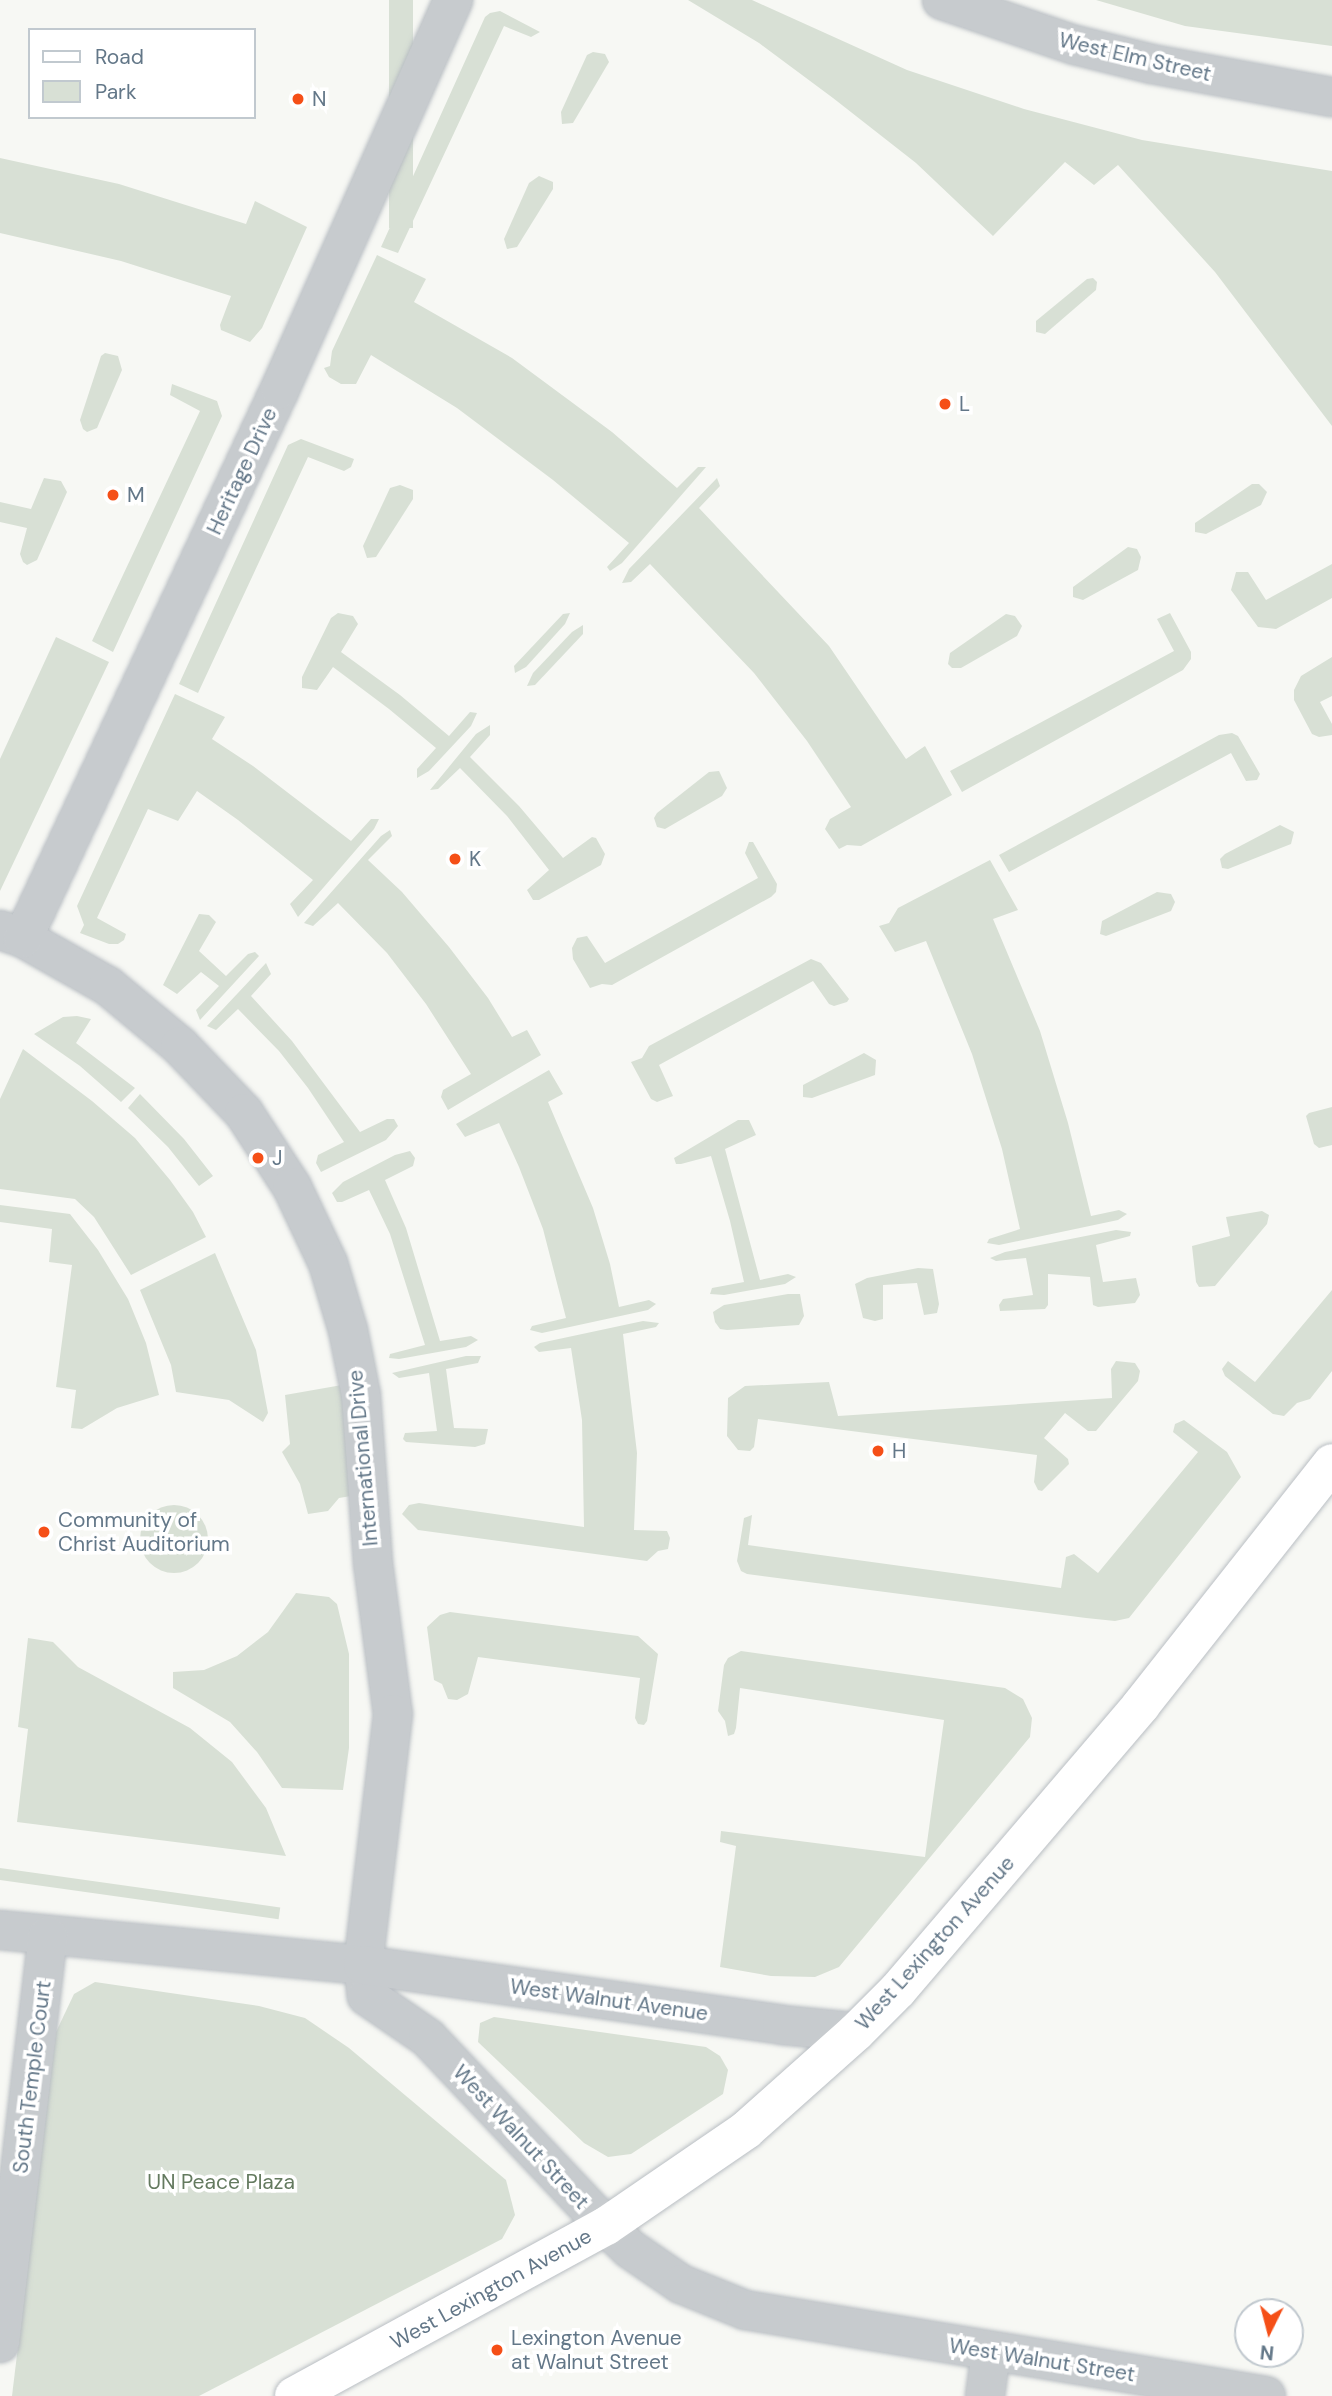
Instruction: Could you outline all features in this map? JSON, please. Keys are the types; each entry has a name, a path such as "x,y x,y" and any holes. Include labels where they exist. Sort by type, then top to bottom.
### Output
{"main road":[{"name":"West Lexington Avenue","path":"294,2396 606,2226 746,2130 856,2032 898,1990 1141,1705 1332,1463"}],"street":[{"name":"Heritage Drive","path":"11,934 280,388 453,0"},
{"name":"West Elm Street","path":"942,0 1075,45 1152,64 1332,97"},
{"name":"International Drive","path":"11,934 108,986 180,1046 244,1113 292,1187 328,1263 348,1330 361,1395 373,1563 393,1714 363,1965"},
{"path":"0,1930 363,1965"},
{"name":"South Temple Court","path":"0,2343 48,1936"},
{"name":"West Walnut Avenue","path":"363,1965 782,2025 856,2032"},
{"name":"West Walnut Street","path":"363,1965 367,1996 428,2038 606,2226 630,2249 681,2284 745,2310 1266,2396"},
{"path":"985,2396 991,2351"}],"green space":[{"path":"389,0 413,0 413,228 389,228"},
{"path":"688,0 752,0 907,70 1024,109 1142,140 1332,171 1332,426 1215,272 1118,165 1094,185 1065,162 993,236 916,163 833,98 759,43"},
{"path":"1096,0 1332,0 1332,46 1185,26"},
{"path":"500,11 540,32 531,37 504,26 398,253 381,247 485,17"},
{"path":"593,52 605,54 609,62 573,123 562,124 561,112 587,55"},
{"path":"0,158 119,184 246,224 255,201 307,227 262,328 250,342 221,330 220,325 231,296 121,261 0,233"},
{"path":"539,176 553,182 553,189 517,247 507,249 504,239 529,183"},
{"path":"377,255 426,279 414,302 512,358 612,432 677,488 698,467 706,467 622,563 610,571 607,567 629,543 553,480 457,408 371,355 356,384 341,384 329,377 324,368 330,366 332,351"},
{"path":"1093,278 1097,282 1096,290 1045,334 1036,332 1036,321 1087,279"},
{"path":"105,353 118,356 122,370 97,428 87,432 80,420 101,356"},
{"path":"172,384 217,401 222,416 113,652 92,641 200,411 170,395"},
{"path":"301,439 354,459 351,467 344,471 308,457 198,693 179,684 288,445"},
{"path":"44,478 61,481 67,492 37,560 27,565 20,554 27,528 0,522 0,502 31,509"},
{"path":"717,478 720,486 699,508 829,646 906,759 925,746 952,795 861,846 847,845 839,849 825,829 830,819 851,807 807,741 754,673 650,564 631,582 622,583 629,569"},
{"path":"1252,484 1259,484 1267,492 1261,505 1206,534 1195,532 1195,523"},
{"path":"400,485 413,490 413,499 376,557 367,558 363,546 390,488"},
{"path":"1128,547 1137,549 1141,557 1138,570 1083,600 1073,597 1073,587"},
{"path":"1332,564 1332,598 1276,629 1258,627 1231,590 1236,572 1248,572 1266,600"},
{"path":"338,613 353,616 358,624 341,652 400,695 449,736 470,712 477,713 471,726 429,771 417,778 417,769 436,748 389,709 333,667 317,690 302,688 302,677 331,618"},
{"path":"570,613 565,624 526,667 515,673 514,666 563,614"},
{"path":"1170,613 1191,652 1191,659 1183,670 962,792 950,771 1174,651 1157,619"},
{"path":"1006,614 1015,616 1022,626 1017,636 961,668 952,668 948,664 950,653"},
{"path":"583,625 583,634 535,685 527,686 533,673 572,632"},
{"path":"56,637 109,662 0,891 0,759"},
{"path":"1332,657 1332,696 1320,702 1332,724 1332,735 1319,737 1312,734 1294,700 1294,690 1301,676"},
{"path":"175,694 225,717 212,739 253,766 351,841 371,819 379,819 374,829 298,917 290,904 313,880 238,820 197,791 178,821 148,809 97,918 126,934 124,940 118,944 109,944 80,933 84,925 77,906"},
{"path":"490,725 490,735 470,757 519,806 563,858 592,837 596,838 605,854 601,865 539,900 533,900 527,890 549,870 507,816 460,768 438,789 430,790 476,734"},
{"path":"1232,733 1238,736 1260,774 1257,780 1246,781 1231,753 1009,872 999,855 1219,735"},
{"path":"719,771 727,788 722,796 665,829 657,827 654,818 657,813 709,772"},
{"path":"1280,825 1294,832 1291,844 1228,869 1222,868 1220,859 1225,854"},
{"path":"390,830 392,836 368,860 402,892 449,947 488,998 512,1037 527,1030 541,1055 448,1110 441,1097 443,1090 471,1074 426,1004 387,953 338,903 313,926 304,923 381,836"},
{"path":"749,842 753,842 777,884 776,892 771,897 612,985 602,984 590,988 573,959 572,948 577,938 587,936 605,963 758,878 745,853"},
{"path":"990,860 1018,910 993,919 1040,1031 1068,1123 1091,1216 1119,1210 1127,1214 1118,1220 999,1245 987,1243 989,1239 1020,1229 1002,1149 972,1054 926,941 895,952 879,926 889,923 898,908"},
{"path":"1157,892 1171,894 1175,902 1171,911 1106,936 1100,934 1102,921"},
{"path":"199,914 209,915 216,922 199,951 226,976 248,954 255,952 259,956 200,1020 196,1010 219,986 201,972 177,994 163,985"},
{"path":"811,959 821,963 849,999 847,1002 834,1006 829,1004 813,981 659,1065 673,1096 657,1102 651,1099 631,1062 642,1058 649,1046"},
{"path":"266,963 271,974 251,996 292,1041 360,1132 387,1119 394,1119 398,1126 386,1140 321,1172 316,1163 318,1155 344,1142 308,1088 279,1051 238,1009 216,1030 207,1026"},
{"path":"63,1017 91,1019 76,1043 135,1088 121,1102 80,1066 34,1034"},
{"path":"23,1049 92,1101 135,1138 193,1212 206,1237 131,1275 94,1217 75,1199 0,1189 0,1099"},
{"path":"864,1053 876,1060 875,1075 812,1098 803,1097 803,1085"},
{"path":"549,1070 563,1094 548,1102 593,1208 610,1264 619,1307 649,1300 656,1304 648,1310 542,1333 530,1330 532,1326 566,1318 543,1229 519,1167 499,1123 465,1137 456,1124"},
{"path":"140,1094 184,1139 213,1176 199,1186 168,1147 128,1108"},
{"path":"1332,1107 1332,1145 1319,1148 1314,1144 1306,1116"},
{"path":"738,1120 749,1120 756,1135 725,1149 760,1280 788,1274 796,1277 785,1284 724,1295 710,1294 712,1288 744,1282 730,1221 711,1156 681,1164 676,1164 674,1158"},
{"path":"410,1151 415,1158 413,1166 385,1180 406,1228 440,1341 471,1336 478,1340 466,1347 399,1359 389,1358 390,1354 425,1345 390,1234 369,1190 342,1202 337,1202 332,1193 343,1182 395,1155"},
{"path":"0,1205 70,1214 98,1250 128,1299 146,1343 159,1395 117,1408 82,1429 71,1428 76,1390 56,1387 72,1265 49,1262 52,1229 0,1222"},
{"path":"1262,1211 1269,1215 1267,1224 1215,1286 1199,1287 1196,1282 1192,1246 1230,1236 1226,1217"},
{"path":"1116,1230 1131,1232 1130,1236 1096,1245 1103,1282 1136,1278 1140,1295 1135,1303 1098,1307 1093,1305 1090,1277 1048,1274 1048,1305 1045,1309 1000,1311 999,1305 1003,1299 1033,1295 1026,1258 996,1261 990,1258 1005,1252"},
{"path":"215,1253 256,1350 268,1413 263,1422 229,1400 176,1392 171,1365 140,1290"},
{"path":"918,1268 933,1269 939,1304 937,1313 924,1315 917,1283 883,1285 883,1319 875,1321 863,1318 855,1284 867,1278"},
{"path":"1332,1290 1332,1371 1310,1399 1297,1403 1284,1416 1273,1414 1225,1376 1222,1369 1228,1361 1255,1382"},
{"path":"800,1294 804,1316 799,1325 727,1330 720,1329 715,1322 713,1312 724,1305"},
{"path":"643,1321 659,1323 656,1327 623,1334 637,1453 634,1530 667,1531 670,1538 668,1549 658,1551 647,1561 418,1530 402,1514 409,1505 419,1503 584,1527 582,1420 571,1348 539,1352 534,1347 540,1343"},
{"path":"466,1356 481,1356 478,1363 446,1369 454,1428 488,1429 485,1444 475,1447 406,1442 403,1439 405,1433 437,1431 429,1373 399,1378 392,1373"},
{"path":"1116,1361 1135,1363 1140,1371 1138,1381 1096,1431 1088,1431 1065,1413 1044,1438 1068,1459 1069,1464 1042,1491 1038,1490 1034,1482 1037,1455 758,1419 754,1447 750,1451 738,1450 727,1436 728,1398 745,1386 829,1382 838,1416 1112,1398 1111,1369"},
{"path":"342,1385 351,1496 339,1498 328,1511 308,1514 300,1484 282,1452 290,1444 285,1395"},
{"path":"1184,1420 1227,1452 1241,1477 1129,1618 1115,1621 1086,1618 747,1574 741,1571 737,1561 744,1518 752,1515 748,1545 1061,1588 1066,1557 1074,1554 1098,1573 1198,1452 1173,1432 1175,1424"},
{"path":"167,1505 181,1505 193,1510 203,1520 208,1539 203,1558 193,1568 181,1573 167,1573 155,1568 145,1558 140,1546 140,1532 145,1520 155,1510"},
{"path":"296,1593 329,1597 337,1604 349,1654 349,1748 343,1790 282,1788 257,1752 230,1722 173,1688 173,1672 204,1670 237,1656 268,1632"},
{"path":"450,1612 638,1636 658,1654 647,1721 644,1725 638,1724 635,1718 640,1678 478,1657 468,1694 457,1700 448,1699 442,1684 434,1680 427,1627 440,1615"},
{"path":"28,1638 53,1642 78,1667 190,1728 232,1762 266,1808 286,1856 17,1822 28,1729 18,1727"},
{"path":"741,1651 1005,1688 1023,1699 1032,1718 1030,1737 839,1967 815,1977 771,1976 720,1967 736,1846 720,1842 721,1831 925,1857 944,1720 740,1688 736,1728 734,1734 728,1736 725,1721 718,1711 724,1665 728,1658"},
{"path":"0,1868 280,1907 279,1919 0,1880"},
{"name":"UN Peace Plaza","path":"95,1982 259,2006 305,2018 349,2048 506,2180 515,2215 502,2239 199,2396 12,2396 56,2032 74,1994"},
{"path":"494,2017 706,2047 720,2056 728,2070 723,2094 631,2154 608,2157 584,2143 478,2042 480,2023"}],"place":[{"name":"N","path":"298,99"},
{"name":"L","path":"945,404"},
{"name":"M","path":"113,495"},
{"name":"K","path":"455,859"},
{"name":"J","path":"258,1158"},
{"name":"H","path":"878,1451"},
{"name":"Community of Christ Auditorium","path":"44,1532"},
{"name":"Lexington Avenue at Walnut Street","path":"497,2350"}]}
